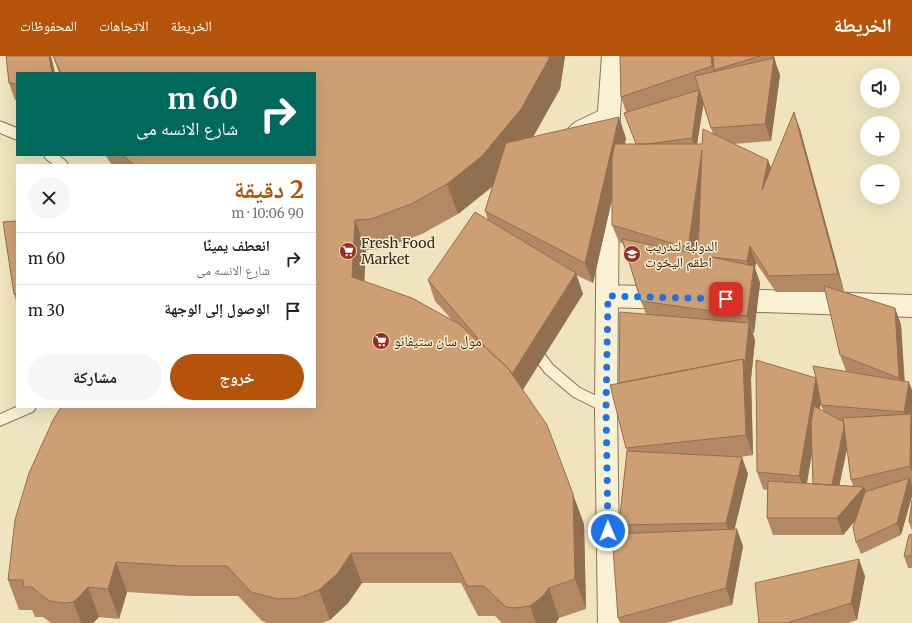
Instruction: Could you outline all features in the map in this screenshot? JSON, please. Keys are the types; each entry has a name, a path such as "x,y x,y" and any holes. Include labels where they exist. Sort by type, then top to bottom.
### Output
{"street":[{"path":"609,623 606,408 609,112 613,56"},
{"path":"608,296 686,298"},
{"path":"709,299 905,312"},
{"path":"740,300 741,324"}],"lane":[{"path":"562,140 578,128 609,112"},
{"path":"0,126 16,134"},
{"path":"51,156 61,164"},
{"path":"528,342 549,369 570,387 576,392 606,408"},
{"path":"0,420 28,408"}],"building":[{"path":"6,56 49,56 52,72 16,72 16,84 9,83"},
{"name":"مول سان ستيفانو","path":"53,56 549,56 549,59 521,109 482,156 447,184 411,204 371,219 355,220 352,277 412,298 459,324 507,367 547,425 573,494 575,579 549,588 542,597 530,606 515,608 506,607 484,586 467,586 451,553 351,553 338,573 319,590 298,598 278,599 251,592 227,566 180,566 116,562 108,589 88,587 73,602 65,603 49,601 32,587 24,587 23,580 8,580 15,520 29,473 53,420 60,408 316,408 316,164 133,164 124,156 316,156 316,72 61,72"},
{"path":"620,56 711,56 712,66 621,97"},
{"path":"713,56 760,56 714,70"},
{"path":"774,58 765,124 711,128 695,76"},
{"path":"699,90 692,138 648,144 636,144 624,113"},
{"path":"794,112 838,274 769,276 750,246 747,261 711,257 754,266 747,316 641,301 622,239 698,254 702,150 688,248 612,225 612,157 615,144 702,144 703,129 768,160 762,190"},
{"path":"619,117 585,263 485,211 506,143"},
{"path":"475,212 576,273 512,374 507,367 487,349 428,280"},
{"path":"16,221 16,293 14,294 3,222"},
{"path":"824,286 895,308 899,378 840,355"},
{"path":"620,312 749,323 745,363 743,359 619,383"},
{"path":"743,359 746,435 626,448 610,385"},
{"path":"756,360 816,378 799,476 757,472"},
{"path":"813,366 909,382 904,412 821,405"},
{"path":"814,406 844,422 832,485 813,484 811,423"},
{"path":"911,414 910,466 851,480 843,418"},
{"path":"627,451 742,457 726,523 619,525"},
{"path":"909,478 897,523 856,542 853,527 865,492"},
{"path":"768,481 864,487 837,518 767,518"},
{"path":"912,500 912,521 909,522"},
{"path":"737,529 726,588 618,618 612,534"},
{"path":"912,534 912,556 904,556 909,535"},
{"path":"859,559 851,603 787,623 759,623 755,583"}],"place":[{"name":"Fresh Food Market","path":"348,251"},
{"name":"الدولبة لتدريب اطقم اليخوت","path":"632,254"},
{"name":"مول سان ستيفانو","path":"381,341"}],"route":[{"path":"608,531 606,408 608,296 726,299"}]}
